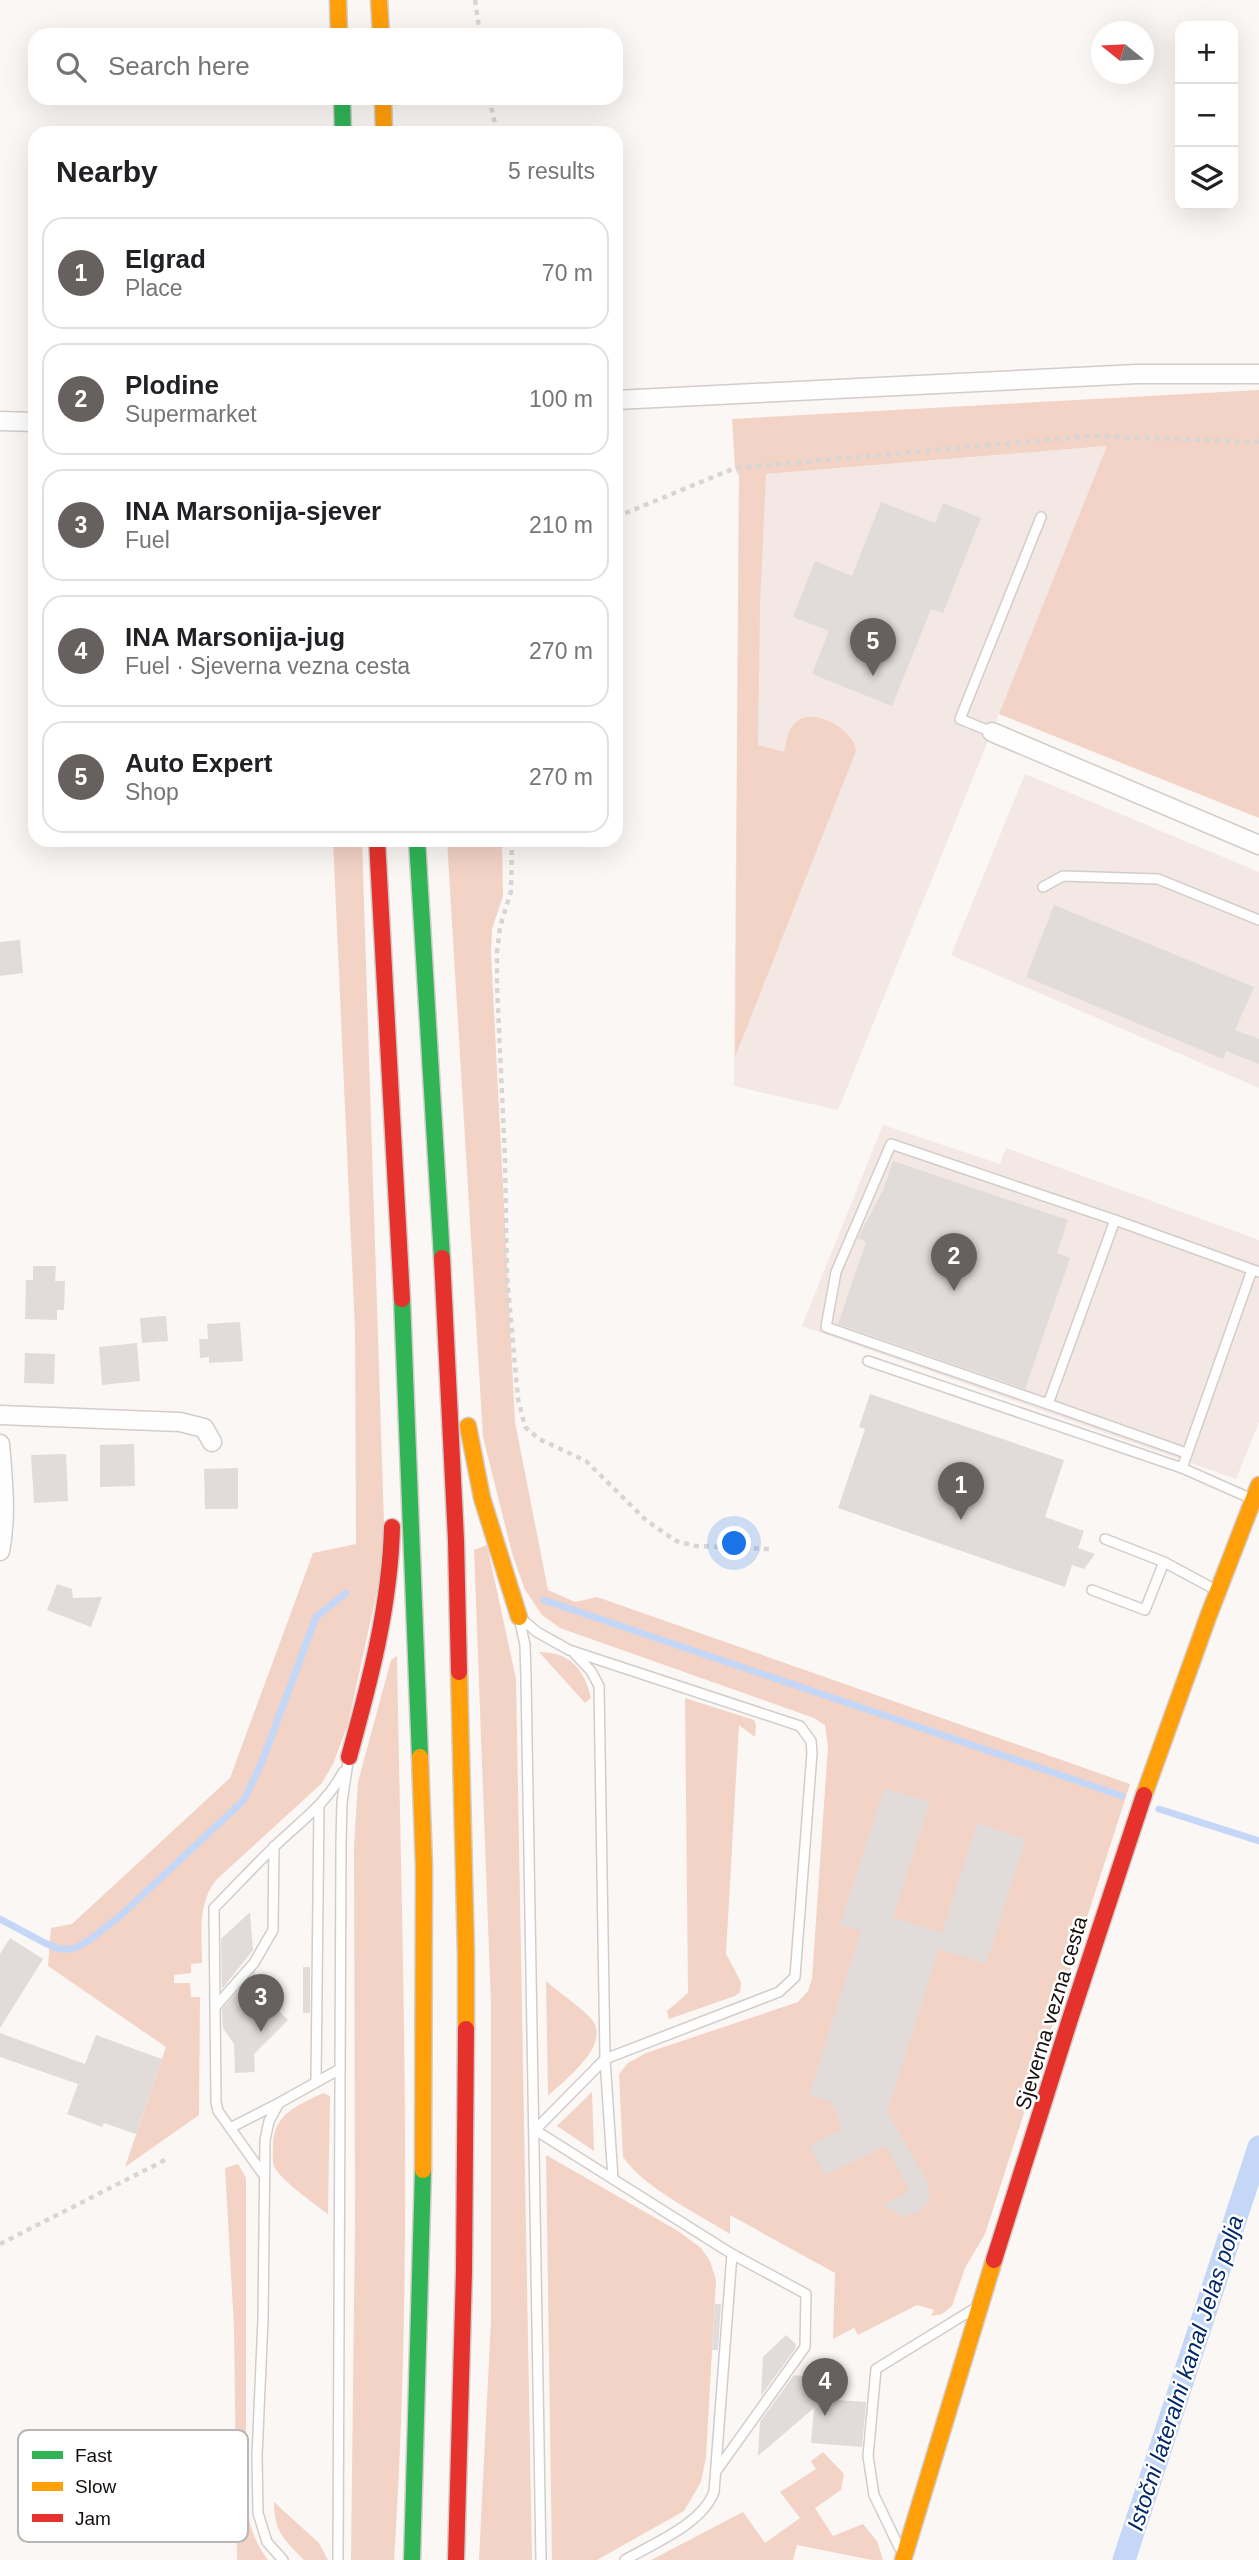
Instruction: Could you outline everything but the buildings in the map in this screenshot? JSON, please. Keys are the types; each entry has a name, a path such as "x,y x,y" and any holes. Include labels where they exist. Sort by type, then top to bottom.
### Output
{"main road":[{"path":"338,0 339,28"},
{"path":"379,0 380,28"},
{"path":"342,105 343,126"},
{"path":"383,105 384,126"},
{"path":"377,847 405,1346 424,1867 423,2220 412,2560"},
{"path":"417,847 440,1212 456,1540 466,1955 464,2284 456,2560"},
{"path":"440,1212 448,1227 460,1273"},
{"path":"390,1425 397,1369 405,1346"},
{"path":"467,1412 472,1460 480,1492 519,1617"},
{"name":"Sjeverna vezna cesta","path":"904,2559 1129,1832 1256,1492"},
{"path":"349,1757 383,1631 391,1575 392,1513"}],"street":[{"path":"623,400 1123,375 1259,374"},
{"path":"0,421 28,422"},
{"path":"992,732 1259,845"},
{"path":"0,1415 180,1422 204,1428 212,1443"},
{"path":"0,1444 5,1494 0,1551"}],"lane":[{"path":"992,732 960,719 1041,517"},
{"path":"1043,887 1063,876 1158,879 1259,920"},
{"path":"1182,1468 1256,1271 891,1144 836,1272 826,1327 1186,1453"},
{"path":"1048,1404 1115,1220"},
{"path":"868,1361 1256,1492"},
{"path":"1105,1539 1164,1562 1218,1590"},
{"path":"1092,1590 1145,1610 1164,1562"},
{"path":"519,1617 537,1632 582,1660 599,1686 605,2059 613,2179"},
{"path":"519,1617 526,1678 541,2560"},
{"path":"535,2130 605,2059 770,1996 796,1977 812,1753 811,1741 800,1726 569,1650"},
{"path":"263,2174 218,2111 216,2102 214,1908 274,1846 319,1805 334,1788 349,1757"},
{"path":"338,2560 341,1844 342,1802 349,1757"},
{"path":"316,2082 319,1805"},
{"path":"216,2006 254,1963 273,1930 274,1846"},
{"path":"230,2128 340,2069"},
{"path":"279,2103 269,2121 265,2140 263,2319 257,2456 258,2513 267,2542 283,2560"},
{"path":"535,2130 732,2254 806,2294 805,2347 715,2471"},
{"path":"625,2560 690,2523 709,2504 714,2492 732,2254"},
{"path":"904,2559 874,2495 868,2456 876,2369 982,2305"}],"path":[{"path":"475,0 479,28"},
{"path":"491,105 495,126"},
{"path":"623,514 735,468 1091,436 1259,442"},
{"path":"512,847 511,891 500,927 497,986 508,1287 518,1399 525,1427 539,1439 586,1461 647,1521 676,1541 696,1546 770,1549"},
{"path":"0,2244 169,2158"}],"shaded area":[{"path":"1259,390 1259,818 999,714 1107,446 766,474 758,745 784,752 793,725 803,718 812,717 822,718 841,728 854,743 856,751 735,1057 739,476 735,468 732,419"},
{"path":"1108,446 838,1110 734,1086 739,476"},
{"path":"1025,774 1259,872 1259,1088 951,955"},
{"path":"333,847 362,847 385,1555 348,1724 333,1764 322,1783 216,1880 203,1909 202,1963 191,1964 191,1973 174,1975 174,1983 190,1983 191,1997 200,1997 199,2115 125,2167 166,2047 48,1966 51,1928 72,1924 230,1778 313,1553 356,1544 355,1330"},
{"path":"447,847 502,847 503,896 492,929 491,952 515,1422 548,1590 575,1602 597,1597 1130,1784 985,2234 965,2268 952,2306 942,2314 931,2316 934,2310 917,2305 858,2335 854,2328 833,2339 835,2273 730,2215 730,2234 657,2189 623,2157 619,2074 628,2063 646,2053 798,2002 808,1991 812,1979 828,1746 825,1725 814,1718 560,1628 542,1615 525,1590 512,1553 483,1437"},
{"path":"883,1125 1000,1164 1006,1148 1259,1240 1259,1422 1236,1479 802,1326"},
{"path":"487,1545 516,1679 532,2560 479,2560 491,2320 491,2004 474,1550"},
{"path":"539,1652 559,1655 574,1664 584,1679 591,1698 585,1703"},
{"path":"397,1656 405,2108 404,2334 400,2447 394,2560 351,2560 355,2221 354,1847 358,1782 391,1660"},
{"path":"685,1698 754,1720 756,1725 755,1737 739,1725 726,1954 741,1982 740,1992 669,2019 667,2011 688,1993"},
{"path":"546,1981 578,2006 593,2021 597,2031 595,2041 583,2062 548,2096"},
{"path":"592,2092 594,2151 557,2126"},
{"path":"323,2093 330,2096 328,2214 283,2178 274,2166 273,2158 274,2133 283,2117 297,2106"},
{"path":"546,2155 678,2231 701,2248 710,2261 716,2280 706,2457 701,2482 684,2511 597,2560 552,2560"},
{"path":"238,2164 246,2178 246,2430 235,2430 234,2327 225,2168"},
{"path":"823,2452 844,2474 841,2490 815,2508 833,2536 863,2524 877,2541 883,2560 797,2545 793,2560 651,2560 743,2512 765,2543 800,2518 780,2492 816,2469 811,2461"},
{"path":"274,2502 319,2543 328,2560 304,2560 291,2547 278,2528"},
{"path":"248,2516 254,2535 268,2560 237,2560 237,2542 248,2542"}],"waterway":[{"path":"0,1919 59,1949 73,1949 120,1916 244,1800 262,1762 316,1617 346,1593"},
{"path":"544,1600 1122,1796"},
{"path":"1159,1809 1259,1841"},
{"name":"Istočni lateralni kanal Jelas polja","path":"1124,2560 1259,2147"}],"traffic: fast":[{"path":"342,105 343,126"},
{"path":"417,847 442,1258"},
{"path":"402,1299 420,1757"},
{"path":"412,2560 423,2170"}],"traffic: slow":[{"path":"338,0 339,28"},
{"path":"379,0 381,28"},
{"path":"383,105 384,126"},
{"path":"468,1426 482,1498 519,1617"},
{"path":"1144,1795 1259,1485"},
{"path":"459,1672 466,2029"},
{"path":"420,1757 424,1867 423,2170"},
{"path":"903,2560 994,2260"}],"traffic: jam":[{"path":"377,847 402,1299"},
{"path":"442,1258 456,1540 459,1672"},
{"path":"349,1757 383,1614 392,1527"},
{"path":"994,2260 1144,1795"},
{"path":"456,2560 464,2271 466,2029"}],"place":[{"name":"Auto Expert","path":"873,676"},
{"name":"Plodine","path":"954,1291"},
{"name":"Elgrad","path":"961,1520"},
{"name":"INA Marsonija-sjever","path":"261,2032"},
{"name":"INA Marsonija-jug","path":"825,2416"}]}
